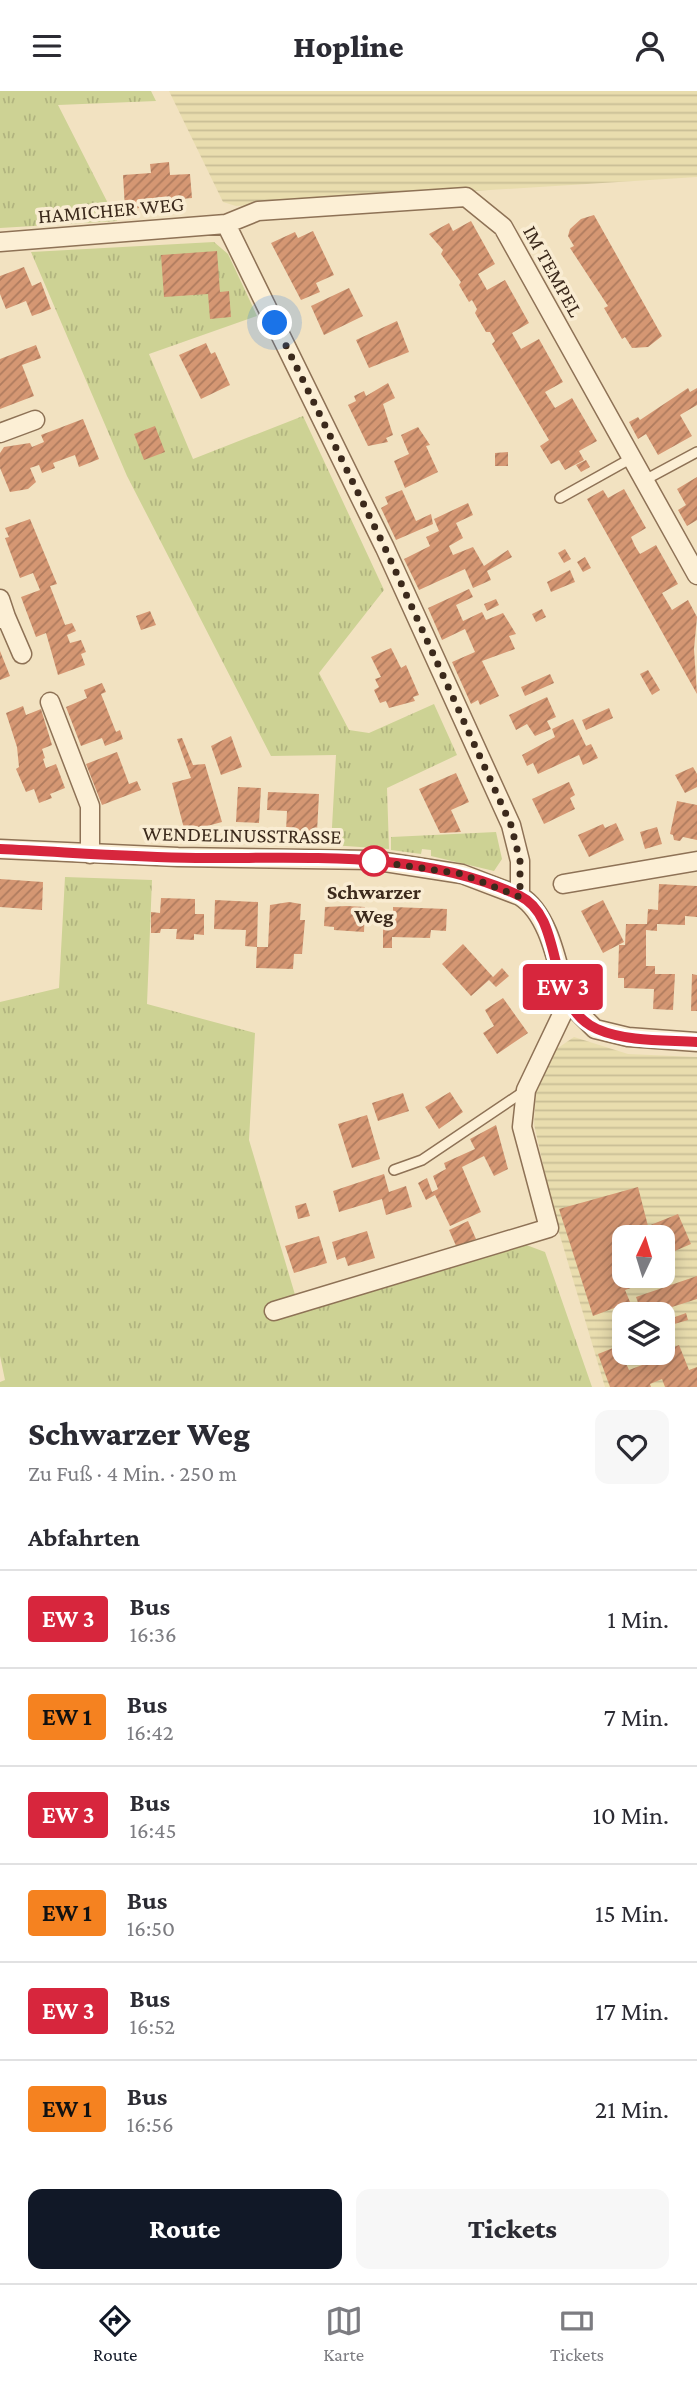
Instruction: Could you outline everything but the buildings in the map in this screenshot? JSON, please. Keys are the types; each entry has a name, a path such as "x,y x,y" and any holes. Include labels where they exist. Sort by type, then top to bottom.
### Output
{"street":[{"name":"IM TEMPEL","path":"226,224 258,211 466,197 503,227 697,575"},
{"name":"HAMICHER WEG","path":"0,242 226,224"},
{"path":"226,224 385,548 511,825 520,861 520,897 528,901 540,919 568,1002 595,1029 628,1037 697,1042"},
{"path":"0,433 35,420"},
{"path":"0,599 3,618 22,654"},
{"path":"50,702 90,806 90,854"},
{"name":"WENDELINUSSTRASSE","path":"0,849 90,854 372,860 462,874 520,897"},
{"path":"564,884 697,861"},
{"path":"274,1311 549,1228 522,1127 526,1090 568,1002"}],"lane":[{"path":"643,481 697,452"},
{"path":"560,498 630,459"},
{"path":"394,1170 422,1160 526,1090"}],"shaded area":[{"path":"169,91 697,91 697,177 236,206 223,202"},
{"path":"574,1037 628,1054 697,1057 697,1387 605,1387 555,1219 534,1124 536,1091 552,1052"}],"green space":[{"path":"0,91 151,91 156,101 58,105 117,221 0,228"},
{"path":"214,242 228,254 257,316 149,354 193,459 303,416 384,590 319,673 349,730 369,733 434,704 457,755 387,788 389,849 331,845 336,755 271,756 127,476 31,252"},
{"path":"496,832 502,859 494,871 431,856 431,850 422,849 421,854 391,850 391,837"},
{"path":"65,877 152,880 147,1004 255,1033 249,1140 296,1298 521,1243 545,1252 592,1387 0,1387 0,1382 5,1380 0,1356 0,1002 59,988"}],"bus line":[{"path":"0,849 178,857 372,860 462,874 528,901 547,936 568,1002 595,1029 628,1037 697,1042"}],"place":[{"name":"Schwarzer Weg","path":"374,861"}],"route":[{"path":"275,323 385,548 511,825 520,861 520,897 462,874 372,860 374,861"}]}
